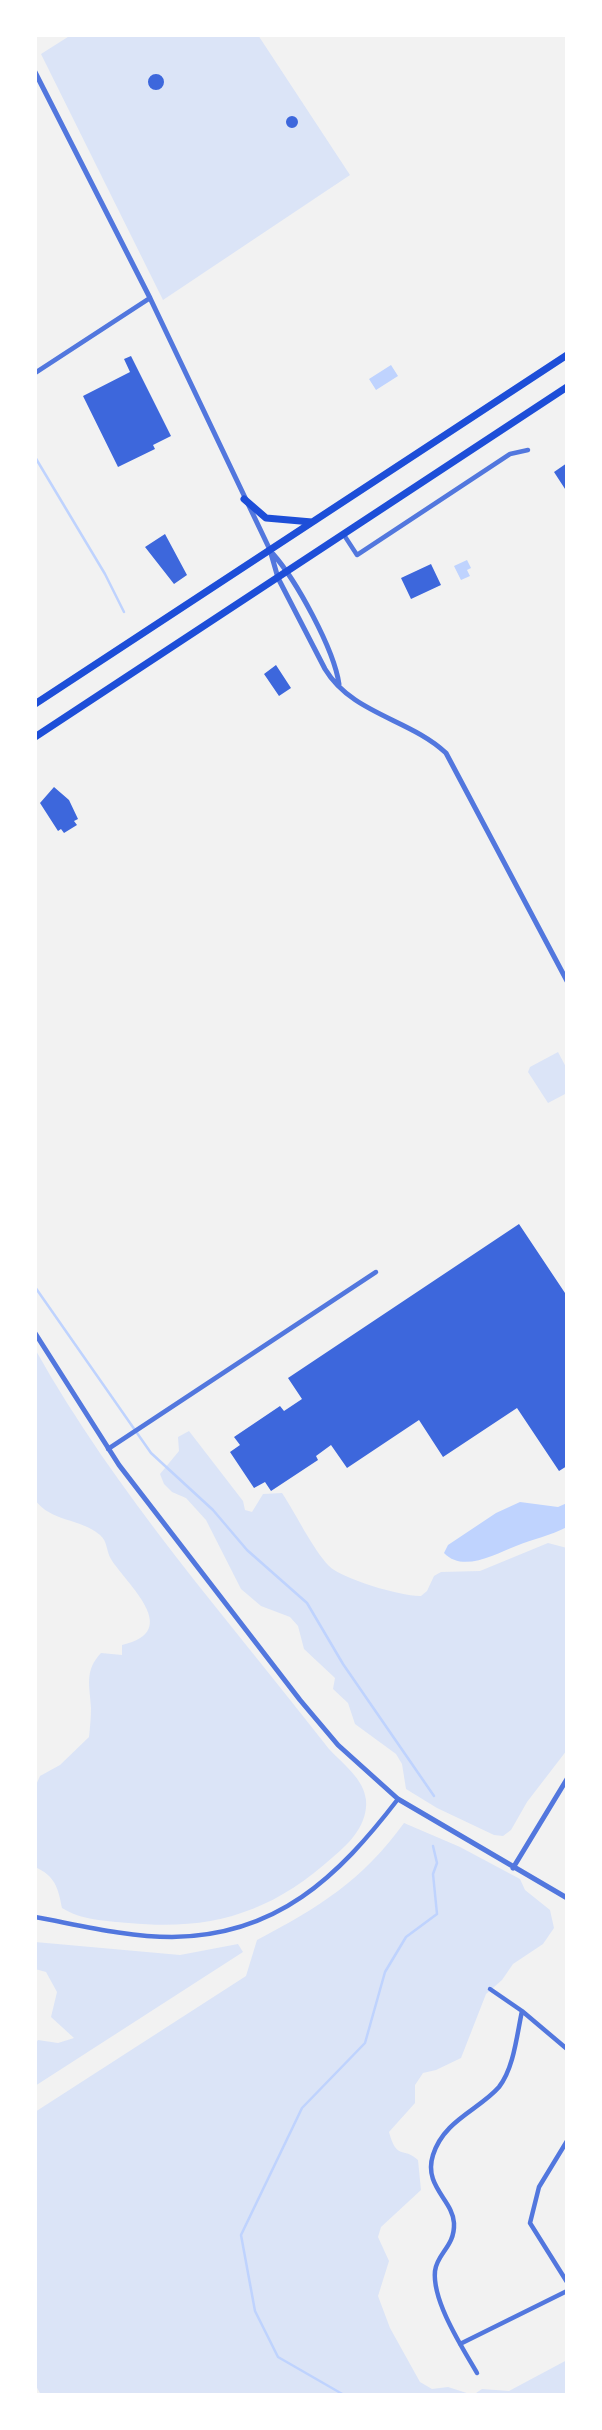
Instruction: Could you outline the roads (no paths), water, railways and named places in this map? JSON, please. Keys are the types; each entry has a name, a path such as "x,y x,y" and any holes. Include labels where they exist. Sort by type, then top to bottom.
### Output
{"main road":[{"path":"35,704 567,355"},
{"path":"35,737 567,387"},
{"path":"244,499 266,518 313,522"}],"street":[{"path":"35,72 150,299 270,550 278,578 325,669 331,679 370,711 418,730 446,753 567,981"},
{"path":"35,373 150,299"},
{"path":"344,534 356,555 510,454 528,450"},
{"path":"270,550 288,571 322,639 339,684"},
{"path":"108,1449 376,1272"},
{"path":"35,1332 108,1449 300,1700 367,1774 398,1799 567,1898"},
{"path":"513,1868 567,1779"},
{"path":"35,1917 170,1937 204,1935 266,1918 332,1876 367,1840 398,1799"},
{"path":"490,1989 522,2011 567,2049"},
{"path":"477,2373 460,2344 436,2291 435,2269 453,2242 454,2220 432,2178 433,2155 449,2129 499,2086 513,2054 522,2011"},
{"path":"567,2141 539,2187 530,2223 567,2282"},
{"path":"460,2344 567,2291"}],"water":[{"path":"391,365 398,376 376,390 369,379"},
{"path":"467,560 471,568 467,570 470,576 461,580 454,566"},
{"path":"520,1502 558,1507 567,1503 567,1527 470,1562 452,1559 444,1553 448,1545 496,1513"}],"waterway":[{"path":"35,457 105,574 124,612"},
{"path":"35,1287 151,1453 213,1510 247,1550 307,1603 343,1664 434,1796"},
{"path":"344,2395 278,2357 255,2311 241,2235 302,2108 365,2043 385,1972 406,1937 437,1914 433,1874 437,1863 433,1846"}]}
